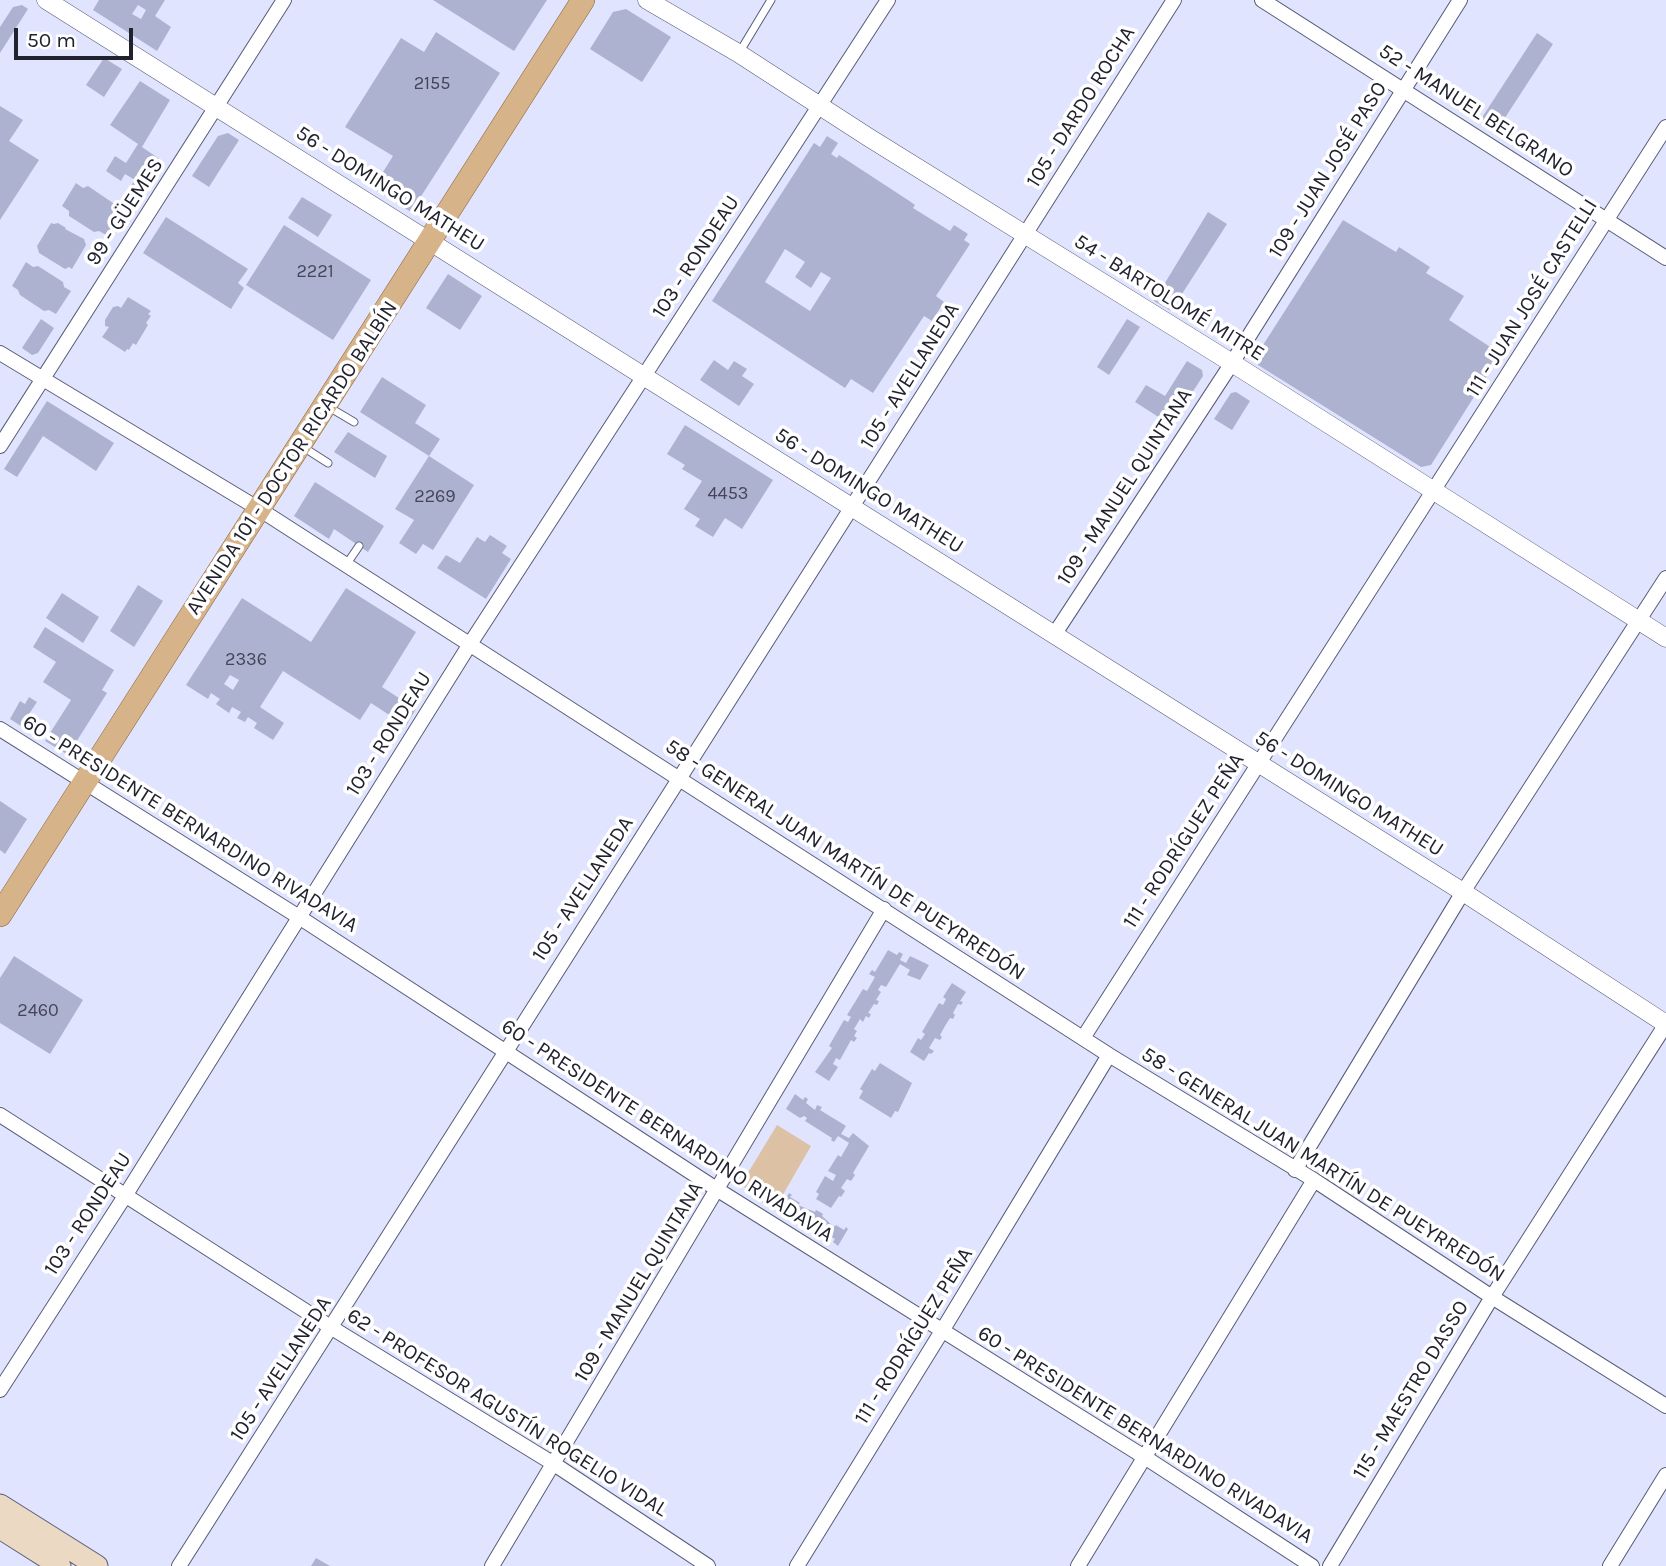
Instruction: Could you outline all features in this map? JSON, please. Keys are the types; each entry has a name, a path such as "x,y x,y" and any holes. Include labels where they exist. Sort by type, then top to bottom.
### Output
{"main road":[{"name":"AVENIDA 101 - DOCTOR RICARDO BALBÍN","path":"0,915 583,0"},
{"path":"0,1505 97,1566"},
{"path":"0,1528 60,1566"}],"street":[{"name":"56 - DOMINGO MATHEU","path":"46,0 1463,892 1666,1024"},
{"name":"99 - GÜEMES","path":"0,446 284,0"},
{"name":"54 - BARTOLOMÉ MITRE","path":"647,0 819,104 1024,236 1232,363 1666,638"},
{"name":"103 - RONDEAU","path":"0,1390 125,1196 470,644 888,0"},
{"name":"105 - DARDO ROCHA","path":"1024,236 1174,0"},
{"name":"52 - MANUEL BELGRANO","path":"1262,0 1666,258"},
{"name":"109 - JUAN JOSÉ PASO","path":"1232,363 1460,0"},
{"name":"111 - JUAN JOSÉ CASTELLI","path":"1435,491 1666,127"},
{"name":"105 - AVELLANEDA","path":"179,1566 1024,236"},
{"name":"58 - GENERAL JUAN MARTÍN DE PUEYRREDÓN","path":"0,353 259,509 1109,1055 1314,1181 1666,1406"},
{"name":"109 - MANUEL QUINTANA","path":"1054,635 1232,363"},
{"name":"111 - RODRÍGUEZ PEÑA","path":"1083,1038 1435,491"},
{"path":"1295,1170 1463,892 1666,578"},
{"name":"60 - PRESIDENTE BERNARDINO RIVADAVIA","path":"0,729 299,917 718,1190 1146,1458 1312,1566"},
{"name":"109 - MANUEL QUINTANA","path":"492,1566 884,909"},
{"name":"115 - MAESTRO DASSO","path":"1330,1566 1492,1297 1666,1024"},
{"name":"111 - RODRÍGUEZ PEÑA","path":"797,1566 1109,1055"},
{"name":"62 - PROFESOR AGUSTÍN ROGELIO VIDAL","path":"0,1115 332,1328 554,1464 708,1566"},
{"path":"1078,1566 1314,1181"},
{"path":"1610,1566 1666,1475"}],"lane":[{"path":"738,54 771,0"},
{"path":"325,405 354,422"},
{"path":"300,445 328,463"},
{"path":"346,565 359,546"}],"shaded area":[{"path":"777,1125 811,1146 774,1210 746,1192 743,1181"}],"building":[{"path":"99,0 165,0 155,16 171,27 157,51 93,10","holes":["138,5 146,10 141,19 132,14"]},
{"path":"433,0 547,0 514,51"},
{"path":"22,5 28,9 0,53 0,27 13,7"},
{"path":"626,9 671,37 642,82 590,49 613,12"},
{"path":"436,32 500,73 411,212 373,188 393,156 345,127 401,38 424,52"},
{"path":"1537,33 1553,44 1497,130 1481,119"},
{"path":"104,58 122,69 104,97 86,85"},
{"path":"140,81 170,100 142,147 161,160 140,193 130,187 135,180 125,174 121,181 106,171 115,156 126,163 138,144 110,125"},
{"path":"0,106 23,120 9,141 39,160 0,220"},
{"path":"228,133 239,140 209,187 192,176 218,136"},
{"path":"827,136 838,143 831,154 837,158 839,155 950,231 954,225 968,234 964,240 970,244 936,296 944,302 932,321 924,316 873,393 851,379 845,388 712,301 814,143 820,147","holes":["785,249 805,262 795,277 811,288 821,272 831,278 810,311 765,282"]},
{"path":"76,183 83,188 88,186 113,203 114,208 121,212 106,235 99,231 94,232 69,216 69,211 62,206"},
{"path":"302,197 332,215 318,237 288,218"},
{"path":"1208,212 1227,224 1171,311 1154,301"},
{"path":"166,217 248,269 238,283 244,288 231,309 143,253"},
{"path":"1343,220 1396,252 1399,247 1430,267 1426,273 1464,296 1449,320 1501,354 1431,465 1421,467 1258,365 1256,356"},
{"path":"51,223 58,223 84,239 86,245 72,269 65,269 39,253 37,246"},
{"path":"284,225 371,280 333,340 246,285"},
{"path":"26,262 33,267 38,266 63,282 64,287 71,291 56,314 49,310 44,311 20,295 12,286"},
{"path":"448,274 482,296 460,330 426,308"},
{"path":"128,297 151,311 148,314 151,316 136,345 133,343 125,352 102,337 109,327 105,326 105,320 113,307 121,308"},
{"path":"41,319 54,328 38,353 32,355 22,348"},
{"path":"1127,319 1140,327 1109,375 1097,367"},
{"path":"714,360 728,370 734,361 747,369 742,376 754,384 739,406 700,380"},
{"path":"1187,361 1202,370 1203,376 1171,425 1135,402 1146,385 1165,396"},
{"path":"382,377 426,405 415,423 440,439 429,456 360,412"},
{"path":"1236,392 1250,401 1232,430 1214,419 1231,393"},
{"path":"47,401 114,443 96,471 43,436 17,477 4,469"},
{"path":"685,425 773,480 742,529 725,518 713,537 695,526 700,519 684,509 702,481 682,469 685,465 667,454"},
{"path":"348,432 387,456 375,478 334,452"},
{"path":"429,456 474,485 433,550 423,544 416,554 399,543 414,520 395,509"},
{"path":"315,482 384,526 368,552 334,529 329,539 294,516"},
{"path":"490,535 507,546 502,553 511,559 486,599 437,568 446,555 460,563 477,537 485,542"},
{"path":"138,585 163,601 134,647 110,631"},
{"path":"346,588 416,632 382,687 416,709 406,726 371,703 360,720 283,671 260,707 284,723 273,740 254,728 257,723 248,717 245,722 237,718 241,712 232,707 229,713 216,704 220,699 211,693 208,699 186,685 242,598 311,642","holes":["230,675 239,680 233,690 224,684"]},
{"path":"62,593 99,617 83,643 46,618"},
{"path":"45,627 114,670 102,690 107,693 68,755 45,741 71,700 43,682 56,662 33,647"},
{"path":"29,697 37,702 21,726 10,719 20,701 25,704"},
{"path":"0,801 27,819 5,854 0,850"},
{"path":"888,950 897,955 899,952 903,954 900,960 906,963 910,956 929,965 920,980 907,975 910,970 900,964 886,987 881,985 877,1005 874,1004 868,1013 871,1014 869,1018 866,1016 863,1022 860,1019 854,1029 857,1031 854,1036 857,1038 854,1042 851,1040 840,1060 836,1058 833,1064 838,1067 829,1081 815,1072 832,1048 829,1046 844,1020 848,1022 851,1017 847,1015 863,989 867,991 875,977 869,974 872,970 875,972"},
{"path":"14,956 83,1000 50,1054 0,1023 0,978"},
{"path":"952,983 966,992 960,1001 963,1002 958,1004 953,1019 950,1018 940,1035 940,1040 935,1038 929,1048 934,1051 929,1053 924,1061 910,1052 918,1038 921,1040 925,1034 922,1032 939,1003 943,1005 946,999 943,997"},
{"path":"880,1063 912,1083 898,1112 895,1111 891,1118 859,1098 863,1091 860,1089 872,1069 875,1071"},
{"path":"795,1094 803,1100 805,1097 808,1099 806,1103 815,1110 817,1105 822,1107 820,1110 846,1126 841,1134 849,1138 853,1133 869,1146 853,1173 855,1175 851,1181 847,1179 841,1188 845,1191 831,1208 816,1199 819,1194 816,1192 825,1176 833,1181 836,1175 828,1171 849,1143 838,1136 834,1142 805,1121 807,1118 800,1118 786,1109"},
{"path":"789,1193 792,1195 790,1197 800,1203 798,1205 820,1212 834,1227 836,1225 844,1230 846,1227 848,1229 838,1246 833,1242 835,1239 802,1224 805,1221 788,1210 786,1214 779,1210"},
{"path":"316,1558 330,1566 311,1566"}]}
